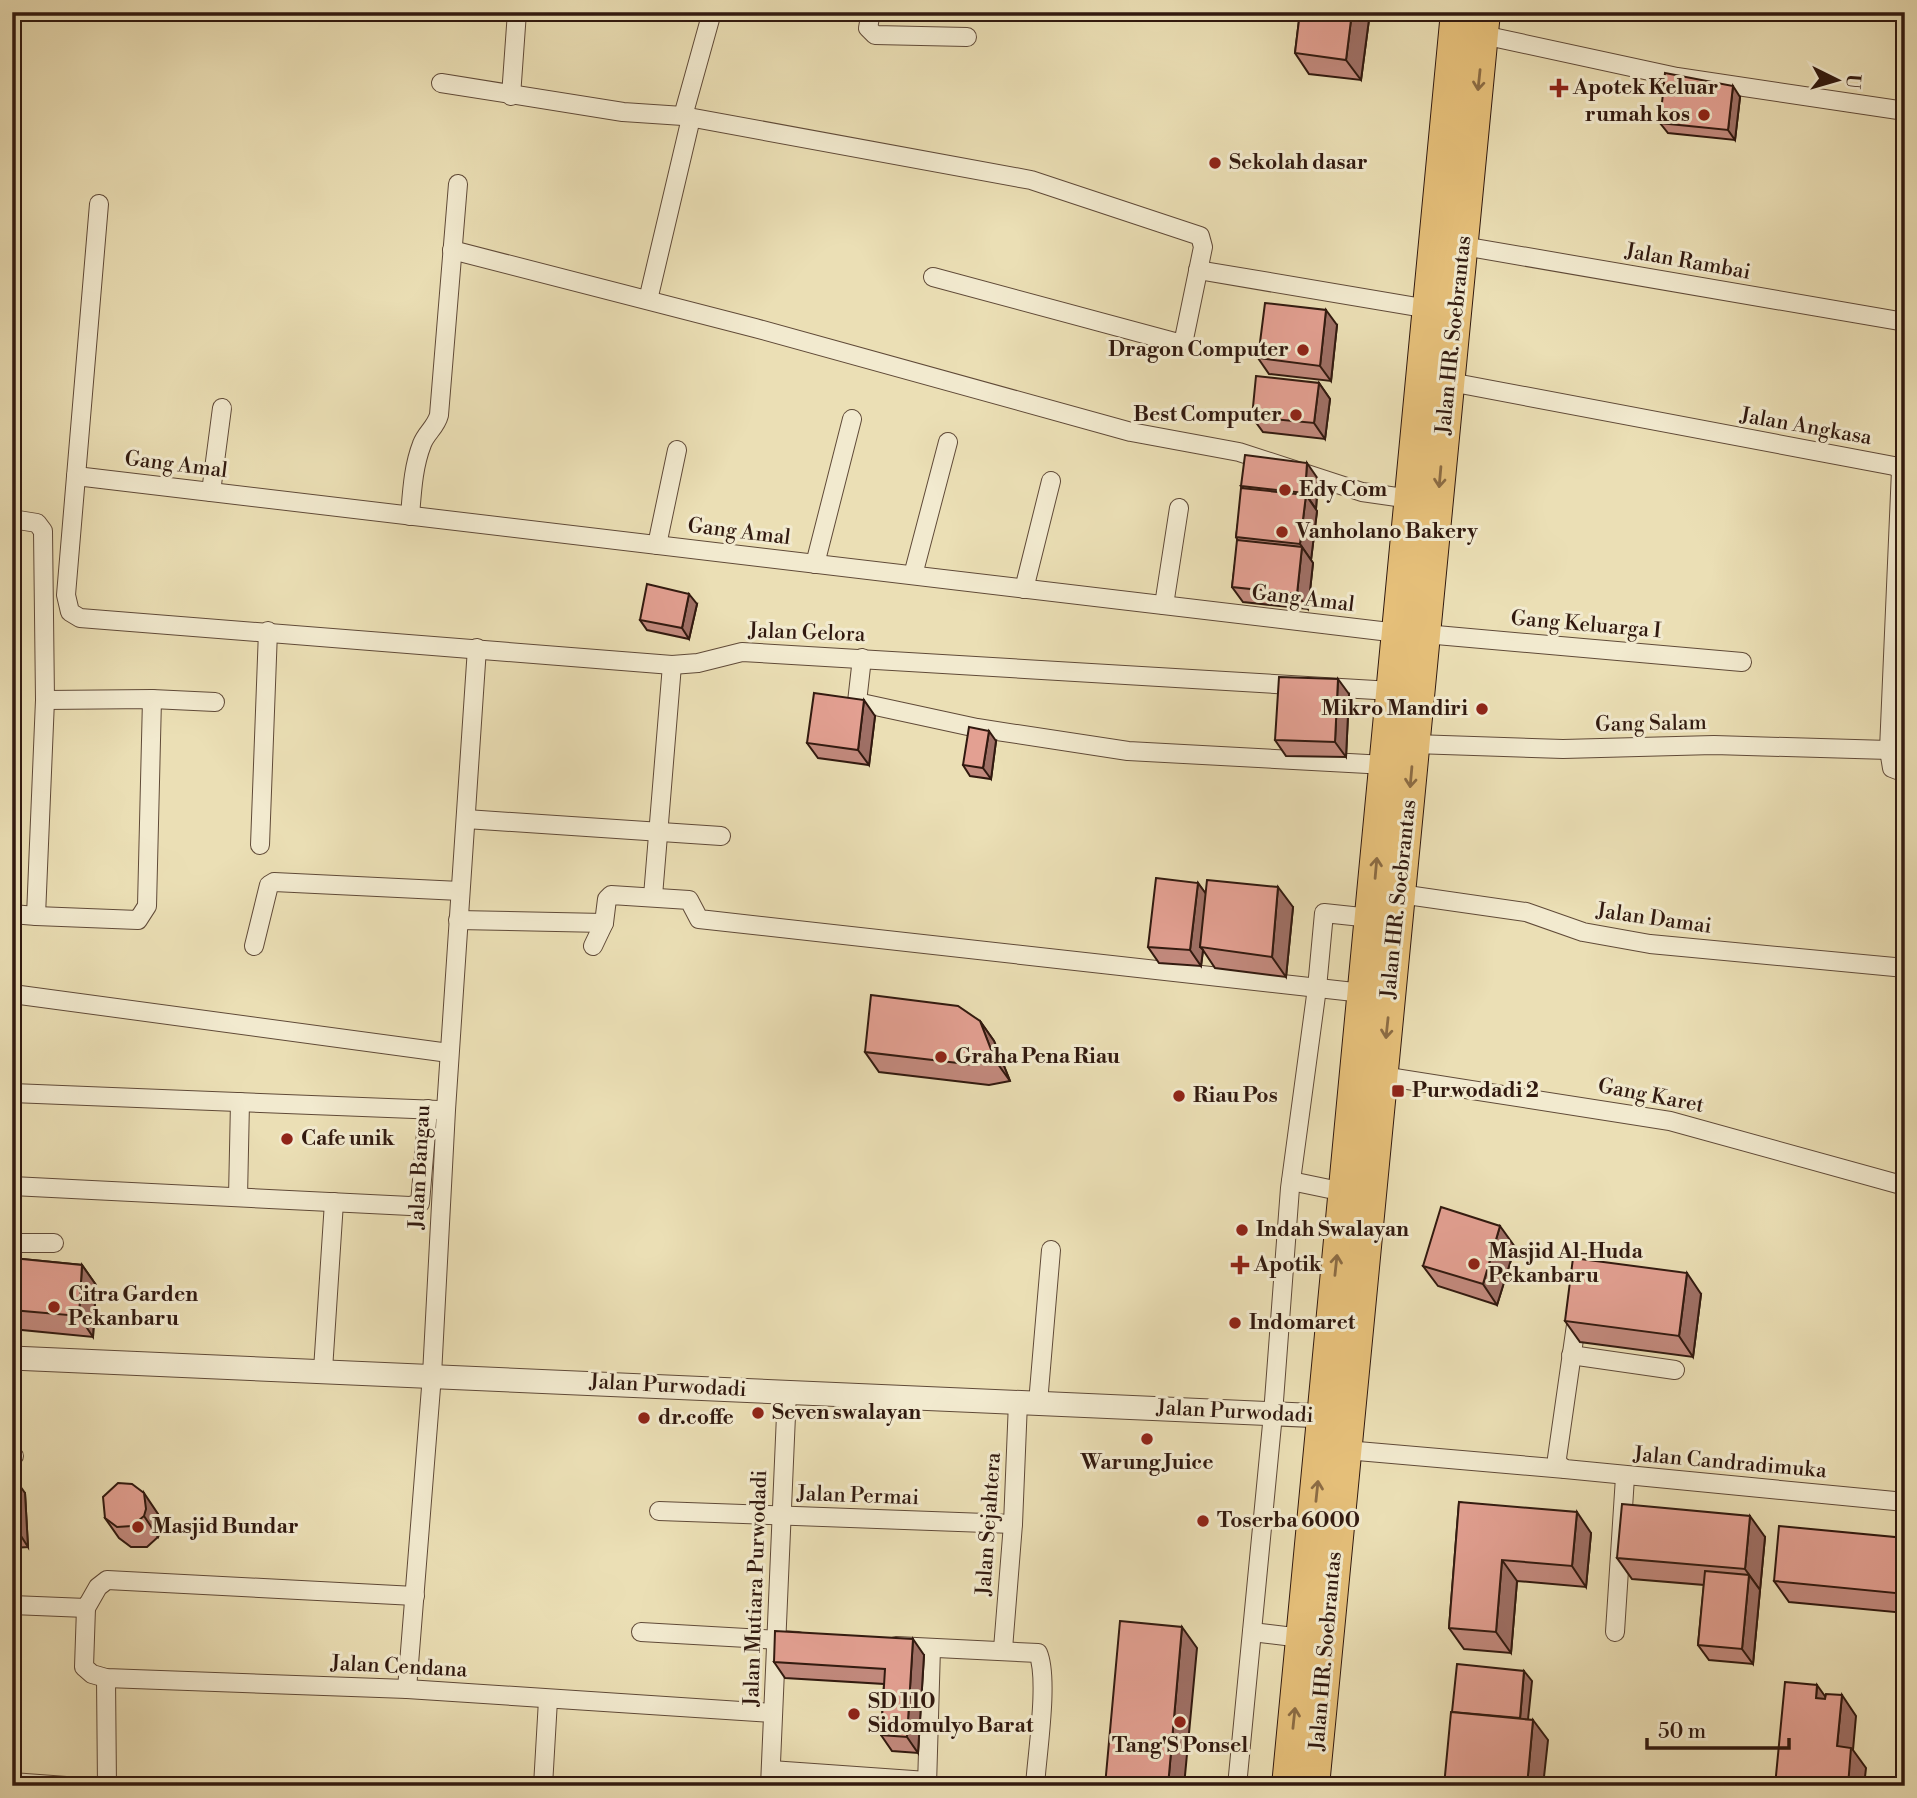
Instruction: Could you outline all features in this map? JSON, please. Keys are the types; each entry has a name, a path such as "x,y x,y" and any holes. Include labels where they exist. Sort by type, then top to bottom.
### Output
{"main road":[{"name":"Jalan HR. Soebrantas","path":"1314,1786 1414,744 1411,499 1456,12"},
{"name":"Jalan HR. Soebrantas","path":"1287,1786 1392,691 1412,633 1450,382 1484,23"}],"street":[{"path":"511,96 517,12"},
{"path":"648,300 712,12"},
{"path":"871,12 867,27 875,35 967,37"},
{"path":"1484,23 1677,77 1905,111"},
{"path":"441,83 623,112 687,117 1031,180 1200,236 1203,247 1184,338 1178,343 933,277"},
{"path":"410,516 413,479 422,442 437,424 439,415 458,184"},
{"path":"76,476 99,204"},
{"name":"Jalan Rambai","path":"1463,246 1905,322"},
{"path":"452,250 648,300 1131,432 1239,453 1362,492 1411,499"},
{"path":"1198,270 1429,309"},
{"name":"Jalan Angkasa","path":"1450,382 1894,466 1901,470 1895,764"},
{"path":"211,492 222,408"},
{"path":"815,564 852,419"},
{"path":"913,575 948,442"},
{"path":"657,545 677,450"},
{"name":"Gang Amal","path":"76,476 1412,633"},
{"name":"Jalan Gelora","path":"76,476 66,596 70,612 80,618 671,665 698,663 742,652 1392,691"},
{"path":"1024,589 1051,481"},
{"path":"1164,605 1179,508"},
{"path":"12,519 37,523 43,531 45,700 36,916"},
{"path":"260,845 268,631"},
{"name":"Gang Keluarga I","path":"1412,633 1742,662"},
{"name":"Jalan Bangau","path":"407,1689 432,1375 437,1110 449,1053 477,648"},
{"path":"862,658 858,702 977,728 1128,751 1385,765"},
{"path":"653,896 671,665"},
{"path":"45,700 152,699 215,702"},
{"path":"12,914 138,920 147,906 152,699"},
{"name":"Gang Salam","path":"1414,744 1563,749 1714,745 1895,764"},
{"path":"466,819 721,836"},
{"path":"254,946 269,885 274,882 460,891"},
{"name":"Jalan Damai","path":"1400,894 1527,912 1583,932 1650,944 1905,968"},
{"path":"593,946 604,923 607,899 611,895 653,896 689,900 699,919 1149,962 1363,993"},
{"path":"1237,1786 1273,1414 1291,1181 1317,988 1324,913 1371,918"},
{"path":"458,920 604,923"},
{"path":"20,995 449,1053"},
{"name":"Gang Karet","path":"1382,1076 1670,1121 1905,1186"},
{"path":"12,1093 437,1110 420,1203 410,1206 12,1186"},
{"path":"238,1197 240,1102"},
{"path":"1291,1181 1344,1192"},
{"path":"323,1370 334,1202"},
{"path":"12,1243 54,1243"},
{"name":"Jalan Sejahtera","path":"1003,1649 1013,1524 1051,1250"},
{"path":"1561,1463 1571,1355 1582,1290"},
{"path":"1571,1355 1675,1370"},
{"name":"Jalan Purwodadi","path":"12,1358 1324,1416"},
{"name":"Jalan Mutiara Purwodadi","path":"770,1778 787,1391"},
{"name":"Jalan Candradimuka","path":"1346,1450 1561,1463 1625,1477 1905,1502"},
{"path":"1615,1632 1629,1514 1625,1477"},
{"name":"Jalan Permai","path":"659,1511 1013,1524"},
{"path":"107,1786 106,1678 92,1674 84,1667 86,1608 98,1587 107,1580 415,1596"},
{"path":"12,1605 86,1608"},
{"path":"641,1632 815,1642"},
{"path":"1252,1632 1302,1638"},
{"path":"880,1645 1003,1649 1038,1653 1041,1661 1035,1786"},
{"path":"770,1778 926,1784 931,1648"},
{"name":"Jalan Cendana","path":"106,1678 407,1689 773,1713"},
{"path":"543,1786 548,1700"},
{"path":"12,1782 66,1786"}],"building":[{"path":"1300,12 1352,12 1346,60 1295,53"},
{"name":"rumah kos","path":"1665,73 1733,86 1728,130 1660,123"},
{"path":"1265,303 1326,310 1320,366 1258,358"},
{"path":"1256,376 1319,383 1314,423 1252,417"},
{"path":"1245,455 1307,463 1305,493 1241,486"},
{"path":"1241,488 1306,495 1300,544 1236,537"},
{"path":"1237,540 1302,547 1297,594 1232,587"},
{"path":"647,584 689,594 682,628 640,620"},
{"path":"1279,677 1338,679 1335,742 1275,740"},
{"path":"814,693 864,700 858,750 807,743"},
{"path":"969,727 989,731 983,768 963,765"},
{"path":"1156,878 1198,883 1190,950 1148,947"},
{"path":"1207,880 1278,887 1272,957 1200,947"},
{"name":"Graha Pena Riau","path":"871,995 958,1006 980,1021 995,1060 975,1065 865,1052"},
{"path":"1441,1207 1500,1226 1483,1284 1423,1266"},
{"path":"12,1258 82,1265 79,1316 12,1310"},
{"path":"1573,1258 1687,1273 1679,1336 1565,1321"},
{"path":"12,1483 18,1483 21,1536 12,1537"},
{"path":"118,1483 132,1484 144,1493 144,1516 132,1526 117,1527 105,1518 103,1497"},
{"path":"1459,1502 1577,1512 1572,1566 1502,1560 1496,1632 1449,1628"},
{"path":"1622,1504 1750,1516 1745,1569 1617,1558"},
{"path":"1779,1526 1905,1538 1905,1594 1774,1581"},
{"path":"1705,1571 1749,1575 1742,1649 1698,1645"},
{"path":"1120,1621 1182,1627 1168,1786 1105,1786"},
{"path":"775,1631 913,1639 907,1737 881,1735 885,1669 774,1662"},
{"path":"1457,1664 1524,1671 1520,1718 1452,1712"},
{"path":"1785,1682 1817,1685 1816,1698 1825,1699 1826,1694 1842,1695 1837,1746 1851,1748 1848,1786 1775,1786"},
{"path":"1451,1712 1533,1720 1527,1786 1444,1786"}],"place":[{"name":"Apotek Keluar","path":"1559,88"},
{"name":"rumah kos","path":"1704,115"},
{"name":"Sekolah dasar","path":"1215,163"},
{"name":"Dragon Computer","path":"1303,350"},
{"name":"Best Computer","path":"1296,415"},
{"name":"Edy Com","path":"1285,490"},
{"name":"Vanholano Bakery","path":"1282,532"},
{"name":"Mikro Mandiri","path":"1482,709"},
{"name":"Graha Pena Riau","path":"941,1057"},
{"name":"Purwodadi 2","path":"1398,1091"},
{"name":"Riau Pos","path":"1179,1096"},
{"name":"Cafe unik","path":"287,1139"},
{"name":"Indah Swalayan","path":"1242,1230"},
{"name":"Masjid Al-Huda Pekanbaru","path":"1474,1264"},
{"name":"Apotik","path":"1240,1265"},
{"name":"Citra Garden Pekanbaru","path":"54,1307"},
{"name":"Indomaret","path":"1235,1323"},
{"name":"Seven swalayan","path":"758,1413"},
{"name":"dr.coffe","path":"644,1418"},
{"name":"Warung Juice","path":"1147,1439"},
{"name":"Toserba 6000","path":"1203,1521"},
{"name":"Masjid Bundar","path":"138,1527"},
{"name":"SD 110 Sidomulyo Barat","path":"854,1714"},
{"name":"Tang'S Ponsel","path":"1180,1722"}]}
